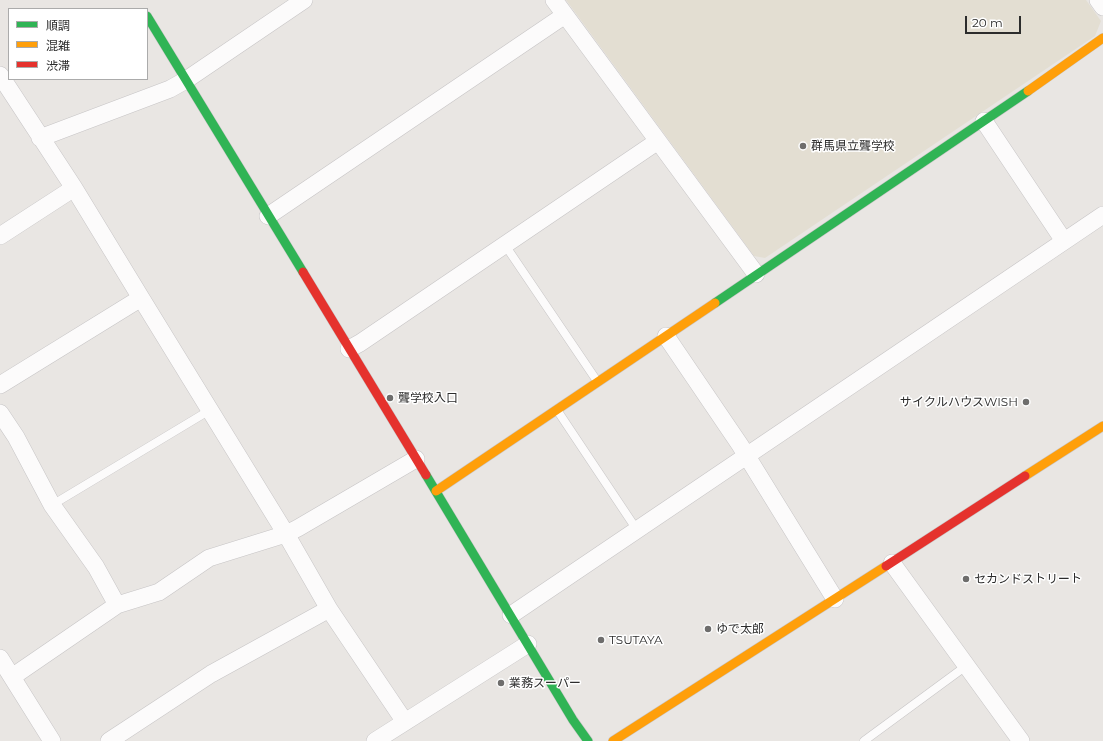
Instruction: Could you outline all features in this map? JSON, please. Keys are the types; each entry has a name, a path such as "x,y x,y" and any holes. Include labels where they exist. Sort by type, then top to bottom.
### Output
{"street":[{"path":"40,138 170,89 186,80 304,0"},
{"path":"554,0 756,274"},
{"path":"1098,0 1103,7"},
{"path":"268,216 565,15"},
{"path":"148,18 436,491 573,720 588,741"},
{"path":"436,491 1103,38"},
{"path":"0,75 74,188 286,534 329,609 405,722"},
{"path":"984,120 1064,241"},
{"path":"349,349 658,141"},
{"path":"0,236 74,188"},
{"path":"511,615 1103,215"},
{"path":"0,385 141,298"},
{"path":"666,336 740,445 835,599"},
{"path":"0,413 16,436 52,505 96,567 117,605"},
{"path":"613,741 1103,426"},
{"path":"12,677 117,605 159,592 209,558 286,534 416,459"},
{"path":"892,563 1021,741"},
{"path":"109,741 211,674 329,609"},
{"path":"375,741 528,644"},
{"path":"0,658 52,741"}],"lane":[{"path":"505,245 598,382"},
{"path":"52,505 210,410"},
{"path":"556,410 638,530"},
{"path":"864,741 966,666"}],"shaded area":[{"name":"群馬県立聾学校","path":"566,0 1086,0 1101,21 1095,36 765,258 754,256"}],"traffic: fast":[{"path":"148,18 303,272"},
{"path":"715,303 1028,91"},
{"path":"426,475 573,720 588,741"}],"traffic: slow":[{"path":"1028,91 1103,38"},
{"path":"436,491 715,303"},
{"path":"1025,476 1103,426"},
{"path":"613,741 886,566"}],"traffic: jam":[{"path":"303,272 426,475"},
{"path":"886,566 1025,476"}],"place":[{"name":"群馬県立聾学校","path":"803,146"},
{"name":"聾学校入口","path":"390,398"},
{"name":"サイクルハウスWISH","path":"1026,402"},
{"name":"セカンドストリート","path":"966,579"},
{"name":"ゆで太郎","path":"708,629"},
{"name":"TSUTAYA","path":"601,640"},
{"name":"業務スーパー","path":"501,683"}]}
